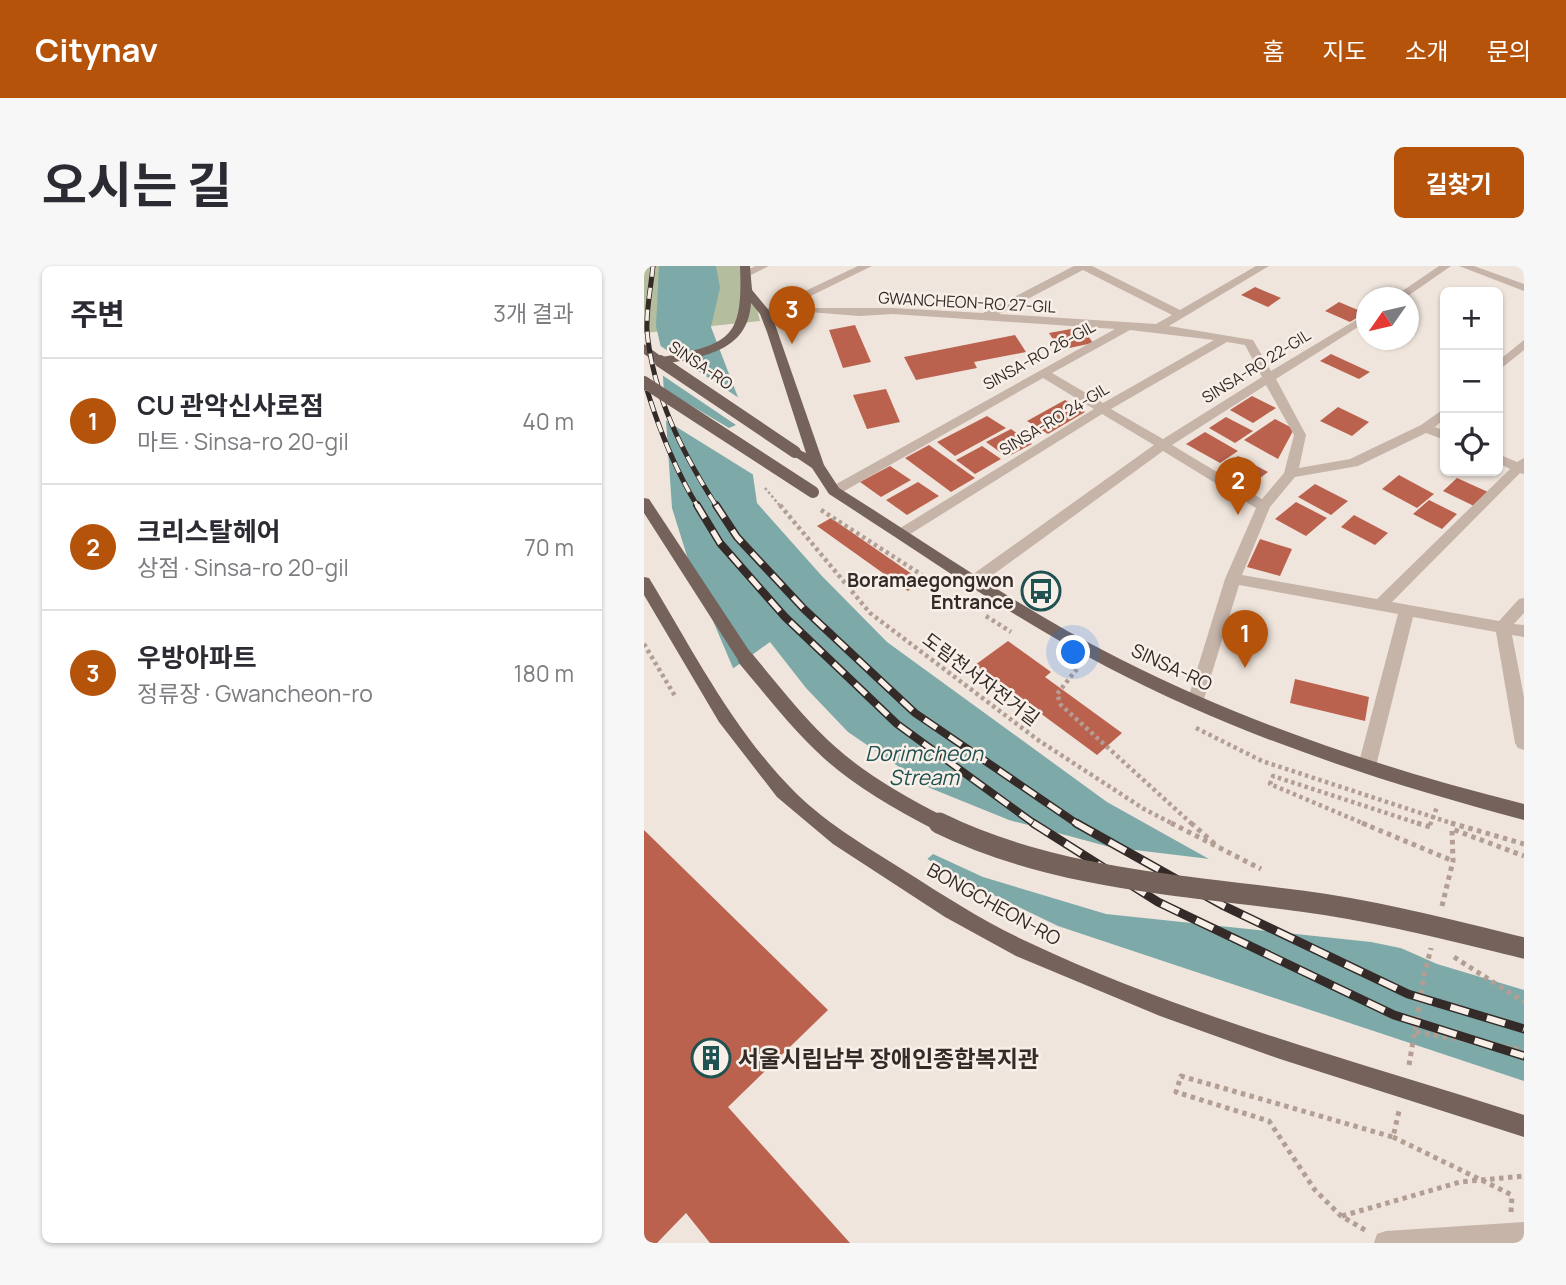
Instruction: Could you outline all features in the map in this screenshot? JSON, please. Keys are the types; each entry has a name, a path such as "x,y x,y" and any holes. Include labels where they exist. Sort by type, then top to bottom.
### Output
{"main road":[{"path":"660,361 688,356 730,342 741,330 747,291 745,270"},
{"path":"747,291 765,313 817,466"},
{"name":"SINSA-RO","path":"644,348 817,466 834,491 974,581 1113,663 1264,731 1446,793 1524,812"},
{"path":"644,382 813,492 834,491"},
{"path":"644,502 746,659 806,729 842,764 887,795 949,831 1027,857 1111,878 1371,911 1524,948"},
{"name":"BONGCHEON-RO","path":"644,582 706,688 740,739 785,794 856,850 939,903 1039,957 1224,1029 1524,1126"}],"street":[{"path":"745,270 764,266"},
{"path":"765,313 867,266"},
{"path":"985,317 1083,266 1181,315"},
{"path":"1158,328 1264,266"},
{"path":"1413,287 1446,266"},
{"path":"1464,266 1481,268 1524,288"},
{"name":"GWANCHEON-RO 27-GIL","path":"765,313 809,309 859,313 893,311 1126,327"},
{"name":"SINSA-RO 22-GIL","path":"974,581 1163,445 1356,324"},
{"name":"SINSA-RO 26-GIL","path":"834,491 1126,327 1158,328 1249,342 1269,379"},
{"name":"SINSA-RO 24-GIL","path":"902,533 1102,409 1226,338"},
{"path":"1503,363 1524,344"},
{"path":"1042,373 1264,506"},
{"path":"1195,702 1233,579 1264,506 1291,474 1300,435 1269,379"},
{"path":"1291,474 1353,463 1426,428 1444,413"},
{"path":"1426,428 1440,434"},
{"path":"1380,605 1522,466 1503,460"},
{"path":"1233,579 1524,631"},
{"path":"1503,626 1524,603"},
{"path":"1367,766 1407,610"},
{"path":"1503,626 1524,743"},
{"path":"1387,1243 1524,1234"}],"path":[{"name":"도림천서자전거길","path":"765,488 870,613 1038,740"},
{"path":"644,644 675,696"},
{"path":"1077,669 1057,694 1061,705 1224,852"},
{"path":"1431,817 1430,827 1273,776 1270,784 1453,861 1451,829 1524,856"},
{"path":"1524,1002 1432,944 1419,1000 1416,1032 1524,1050"},
{"path":"1512,1195 1393,1137 1181,1076 1176,1093 1269,1121 1315,1190 1341,1216 1460,1182 1524,1176"}],"green space":[{"path":"644,266 746,266 760,321 644,333"}],"water":[{"name":"Dorimcheon Stream","path":"659,266 716,266 720,288 711,327 744,413 757,503 821,575 887,642 1107,802 1243,878 1437,964 1524,990 1524,1081 1058,926 956,877 880,829 770,723 733,668 691,569 672,508 661,348 656,326"}],"pier":[{"path":"656,343 742,400 747,413 757,477 662,418 660,387 729,428 736,425 659,373"},
{"path":"770,642 806,688 848,732 930,788 1009,820 1110,847 1218,860 1244,875 1415,951 1371,942 1106,914 983,877 933,854 925,861 878,832 815,779 767,725 731,670"}],"building":[{"path":"1255,287 1281,298 1268,307 1241,295"},
{"path":"1339,302 1356,309 1356,318 1350,322 1325,311"},
{"path":"855,325 871,362 843,368 829,330"},
{"path":"1082,327 1093,343 1060,350 1049,333"},
{"path":"1015,335 1026,352 974,362 977,368 916,380 904,357"},
{"path":"1331,354 1370,372 1359,379 1320,361"},
{"path":"886,389 900,422 867,429 853,395"},
{"path":"1252,396 1276,408 1253,423 1230,410"},
{"path":"1065,400 1085,412 1048,434 1027,421"},
{"path":"1338,407 1369,422 1352,436 1320,421"},
{"path":"987,416 1006,428 955,456 937,442"},
{"path":"1226,417 1253,431 1235,443 1209,428"},
{"path":"1275,419 1294,429 1278,459 1244,440"},
{"path":"1011,429 1032,444 1007,457 986,442"},
{"path":"1205,432 1238,451 1220,463 1186,444"},
{"path":"929,445 975,478 951,492 905,458"},
{"path":"982,446 1001,459 975,474 956,460"},
{"path":"1238,456 1268,472 1248,487 1218,470"},
{"path":"890,466 911,480 881,497 860,482"},
{"path":"1399,475 1434,494 1417,508 1382,489"},
{"path":"1457,478 1488,492 1474,506 1443,491"},
{"path":"918,482 939,496 907,515 886,500"},
{"path":"1315,484 1348,501 1331,515 1298,497"},
{"path":"1429,500 1457,514 1442,529 1413,514"},
{"path":"1296,502 1327,518 1306,536 1275,519"},
{"path":"1354,515 1388,533 1375,545 1341,527"},
{"path":"831,518 922,581 908,591 817,526"},
{"path":"1260,539 1292,549 1280,576 1247,567"},
{"path":"1008,641 1051,672 1045,677 1122,733 1097,755 975,665"},
{"path":"1295,679 1369,697 1365,721 1290,703"},
{"name":"서울시립남부 장애인종합복지관","path":"644,830 828,1010 728,1107 850,1243 710,1243 686,1213 657,1243 644,1243"}],"railway":[{"path":"653,266 647,331 656,378 681,445 717,507"},
{"path":"644,380 667,445 698,507"},
{"path":"697,505 720,543 785,617 897,724 1035,824"},
{"path":"716,505 737,537 804,609 915,713 1076,823"},
{"path":"1076,823 1224,906 1408,994 1524,1029"},
{"path":"1035,824 1158,902 1394,1015 1524,1056"}],"place":[{"name":"우방아파트","path":"792,344"},
{"name":"크리스탈헤어","path":"1238,515"},
{"name":"Boramaegongwon Entrance","path":"1041,591"},
{"name":"CU 관악신사로점","path":"1245,668"},
{"name":"서울시립남부 장애인종합복지관","path":"711,1058"}]}
